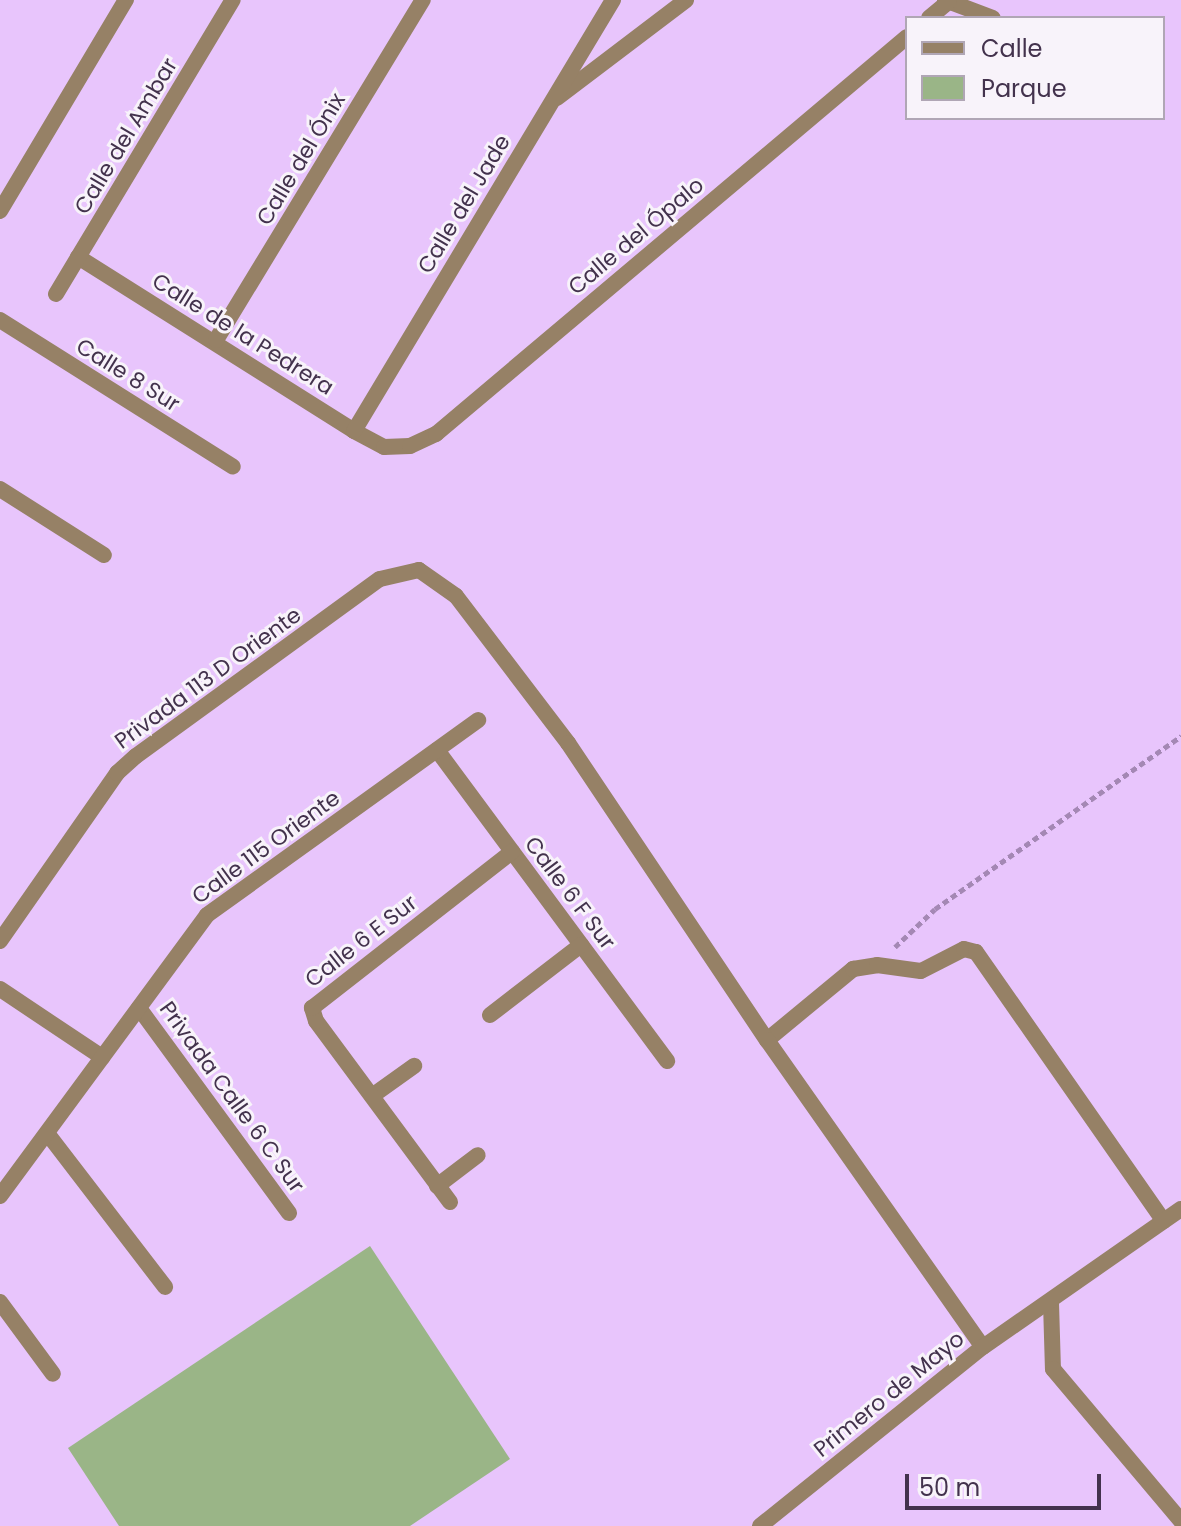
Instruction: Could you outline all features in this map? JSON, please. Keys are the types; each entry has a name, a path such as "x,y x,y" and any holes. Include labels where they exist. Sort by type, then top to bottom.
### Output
{"street":[{"path":"0,211 126,0"},
{"name":"Calle del Ambar","path":"56,294 233,0"},
{"name":"Calle del Ónix","path":"216,340 423,0"},
{"name":"Calle del Jade","path":"354,431 613,0"},
{"path":"550,104 686,0"},
{"path":"931,16 947,1 988,16"},
{"name":"Calle del Ópalo","path":"384,447 410,446 436,434 905,39"},
{"name":"Calle de la Pedrera","path":"78,257 384,447"},
{"name":"Calle 8 Sur","path":"0,320 233,467"},
{"path":"0,489 104,555"},
{"name":"Privada 113 D Oriente","path":"0,941 117,773 136,756 380,579 419,570 456,596 568,743 767,1040"},
{"name":"Calle 115 Oriente","path":"0,1196 207,915 478,720"},
{"name":"Calle 6 F Sur","path":"437,750 667,1061"},
{"name":"Calle 6 E Sur","path":"450,1202 312,1008 512,852"},
{"path":"490,1015 581,945"},
{"path":"983,1347 767,1040 853,969 877,965 921,971 964,949 976,952 1164,1221"},
{"path":"0,989 102,1057"},
{"name":"Privada Calle 6 C Sur","path":"139,1008 289,1213"},
{"path":"372,1096 414,1066"},
{"path":"47,1133 165,1287"},
{"path":"437,1186 478,1155"},
{"name":"Primero de Mayo","path":"760,1526 983,1347 1051,1303 1181,1209"},
{"path":"0,1302 53,1374"},
{"path":"1051,1303 1053,1369 1181,1521"}],"path":[{"path":"877,965 935,909 1181,736"}],"green space":[{"path":"370,1246 510,1459 410,1526 119,1526 68,1448"}]}
